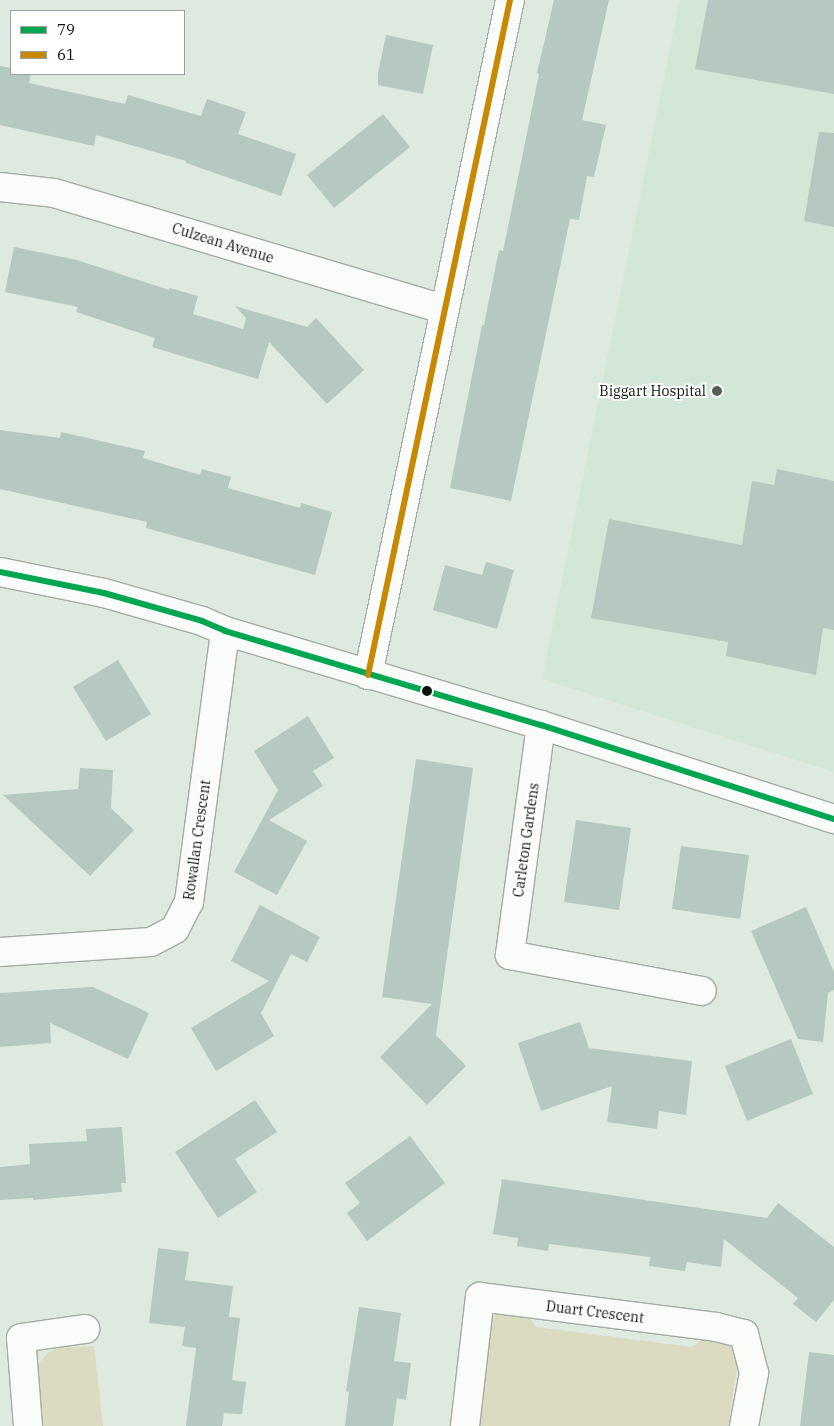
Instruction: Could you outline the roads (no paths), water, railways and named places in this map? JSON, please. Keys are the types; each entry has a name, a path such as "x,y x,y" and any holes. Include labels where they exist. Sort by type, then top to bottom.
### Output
{"street":[{"path":"368,675 510,0"},
{"name":"Culzean Avenue","path":"0,187 54,193 444,309"},
{"path":"0,572 104,593 202,621 225,631 541,725 834,819"},
{"name":"Rowallan Crescent","path":"0,952 151,942 175,929 189,902 225,631"},
{"name":"Carleton Gardens","path":"541,725 510,955 702,991"},
{"name":"Duart Crescent","path":"465,1426 480,1297 716,1327 744,1334 754,1373 744,1426"},
{"path":"28,1426 20,1338 85,1329"}],"place":[{"name":"Biggart Hospital","path":"717,391"}]}
